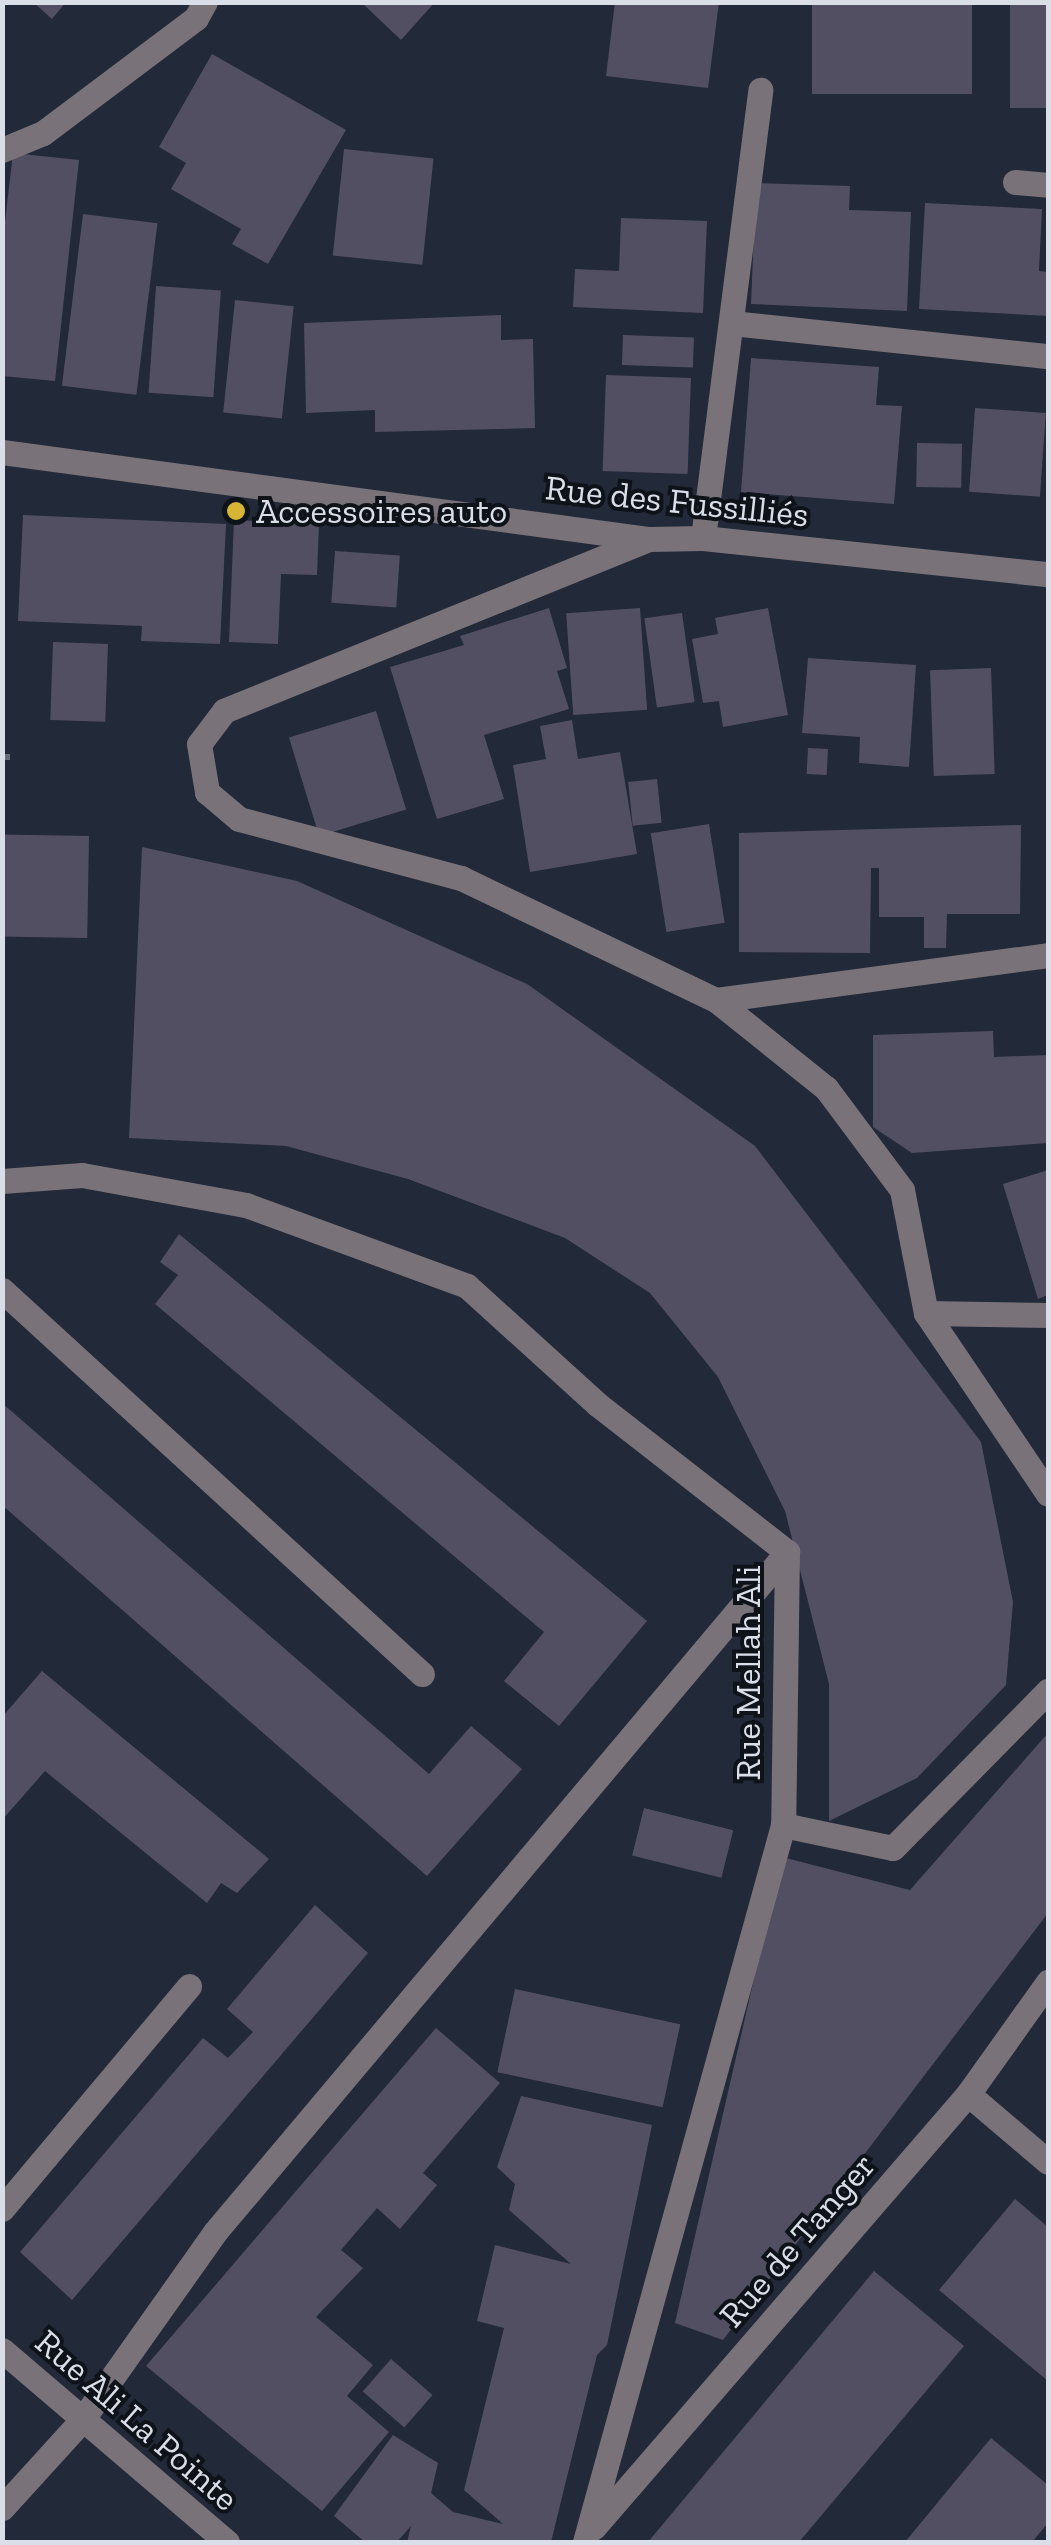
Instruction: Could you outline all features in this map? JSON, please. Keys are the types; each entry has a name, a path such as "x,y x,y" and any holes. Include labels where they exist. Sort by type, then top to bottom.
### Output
{"street":[{"path":"2,150 43,133 196,18 205,2"},
{"path":"703,538 760,90"},
{"path":"1016,182 1048,185"},
{"path":"732,322 1048,356"},
{"name":"Rue des Fussilliés","path":"2,452 650,539 703,538 1048,574"},
{"path":"650,539 224,711 199,744 207,792 239,819 461,878 716,1000 826,1088 902,1190 926,1313 1048,1494"},
{"path":"716,1000 1048,955"},
{"name":"Rue Mellah Ali","path":"2,1181 82,1175 246,1205 467,1286 597,1404 787,1552 783,1825 586,2538"},
{"path":"2,1290 422,1674"},
{"path":"926,1313 1048,1315"},
{"path":"2,2508 82,2420 215,2232 787,1552"},
{"path":"783,1825 893,1848 1048,1691"},
{"name":"Rue de Tanger","path":"586,2538 968,2094 1048,1982"},
{"path":"2,2209 189,1986"},
{"path":"968,2094 1048,2162"},
{"name":"Rue Ali La Pointe","path":"2,2350 227,2542"}],"building":[{"path":"33,2 66,2 52,19"},
{"path":"361,2 435,2 401,40"},
{"path":"615,2 719,2 708,88 606,76"},
{"path":"812,2 972,2 972,94 812,94"},
{"path":"1010,2 1048,2 1048,108 1010,108"},
{"path":"212,54 346,130 268,264 232,244 241,229 171,189 186,163 159,147"},
{"path":"344,149 434,158 422,265 333,255"},
{"path":"13,153 79,160 55,381 2,376 2,247"},
{"path":"756,183 850,186 849,210 911,212 907,311 751,304"},
{"path":"925,203 1042,209 1039,271 1048,272 1048,316 919,309"},
{"path":"83,214 157,223 136,395 62,386"},
{"path":"621,218 707,221 703,313 573,307 575,269 619,271"},
{"path":"156,286 221,291 213,397 149,393"},
{"path":"235,300 294,306 282,419 223,412"},
{"path":"501,315 501,340 533,339 535,428 375,432 375,410 306,413 304,323"},
{"path":"623,335 694,337 693,367 622,365"},
{"path":"751,358 879,367 876,405 902,406 894,504 741,492"},
{"path":"606,375 691,378 688,474 603,471"},
{"path":"975,408 1046,413 1040,497 969,492"},
{"path":"917,443 962,444 961,488 916,487"},
{"path":"23,515 226,524 220,644 141,641 142,626 18,621"},
{"path":"234,520 319,524 317,575 281,574 278,644 229,642"},
{"path":"335,551 400,556 396,607 331,603"},
{"path":"549,608 567,668 557,671 569,709 484,735 504,799 437,819 390,667 464,645 460,636"},
{"path":"640,608 647,710 573,715 566,613"},
{"path":"768,608 788,715 723,727 719,701 703,703 692,639 718,634 715,618"},
{"path":"682,613 695,702 657,707 644,618"},
{"path":"53,642 108,644 105,722 50,720"},
{"path":"808,658 916,665 909,767 859,763 860,737 802,733"},
{"path":"991,668 995,774 934,776 930,670"},
{"path":"376,711 406,809 319,836 289,738"},
{"path":"572,720 578,759 620,752 637,854 530,872 513,765 546,759 540,726"},
{"path":"808,748 828,749 827,775 807,774"},
{"path":"657,779 662,823 633,826 628,782"},
{"path":"709,824 725,923 666,932 651,833"},
{"path":"1021,825 1020,914 947,914 946,948 924,948 924,917 879,917 879,868 871,868 870,953 739,952 739,833"},
{"path":"2,834 89,836 87,938 2,936"},
{"path":"142,847 297,881 527,984 755,1146 981,1442 1013,1602 1006,1685 917,1778 829,1821 829,1684 785,1511 718,1377 650,1293 565,1238 408,1179 286,1146 129,1138"},
{"path":"993,1031 994,1057 1048,1055 1048,1143 912,1153 873,1127 873,1035"},
{"path":"1048,1170 1048,1295 1038,1299 1003,1184"},
{"path":"179,1234 647,1621 559,1726 504,1681 544,1632 155,1304 178,1275 160,1262"},
{"path":"2,1403 429,1774 471,1726 522,1769 427,1876 2,1505"},
{"path":"42,1671 269,1859 237,1893 221,1883 207,1903 45,1771 2,1820 2,1717"},
{"path":"1048,1733 1048,1913 723,2340 675,2323 782,1857 910,1890"},
{"path":"644,1808 733,1830 721,1878 632,1856"},
{"path":"315,1905 368,1953 72,2300 20,2252 203,2038 228,2058 253,2032 227,2009"},
{"path":"515,1989 680,2024 663,2107 497,2072"},
{"path":"436,2028 500,2083 423,2173 437,2185 400,2229 377,2208 341,2250 363,2268 316,2317 373,2365 347,2396 389,2432 322,2511 146,2366"},
{"path":"521,2096 652,2125 607,2345 597,2355 551,2542 407,2542 411,2526 397,2542 365,2542 334,2516 393,2435 438,2463 431,2493 453,2512 503,2524 464,2490 504,2328 477,2321 495,2245 571,2264 509,2210 515,2184 497,2167"},
{"path":"1015,2199 1048,2227 1048,2381 939,2290"},
{"path":"874,2271 964,2346 799,2542 648,2542"},
{"path":"391,2359 433,2395 404,2428 363,2391"},
{"path":"991,2438 1048,2485 1048,2523 1032,2542 905,2542"}],"place":[{"name":"Accessoires auto","path":"236,511"}]}
